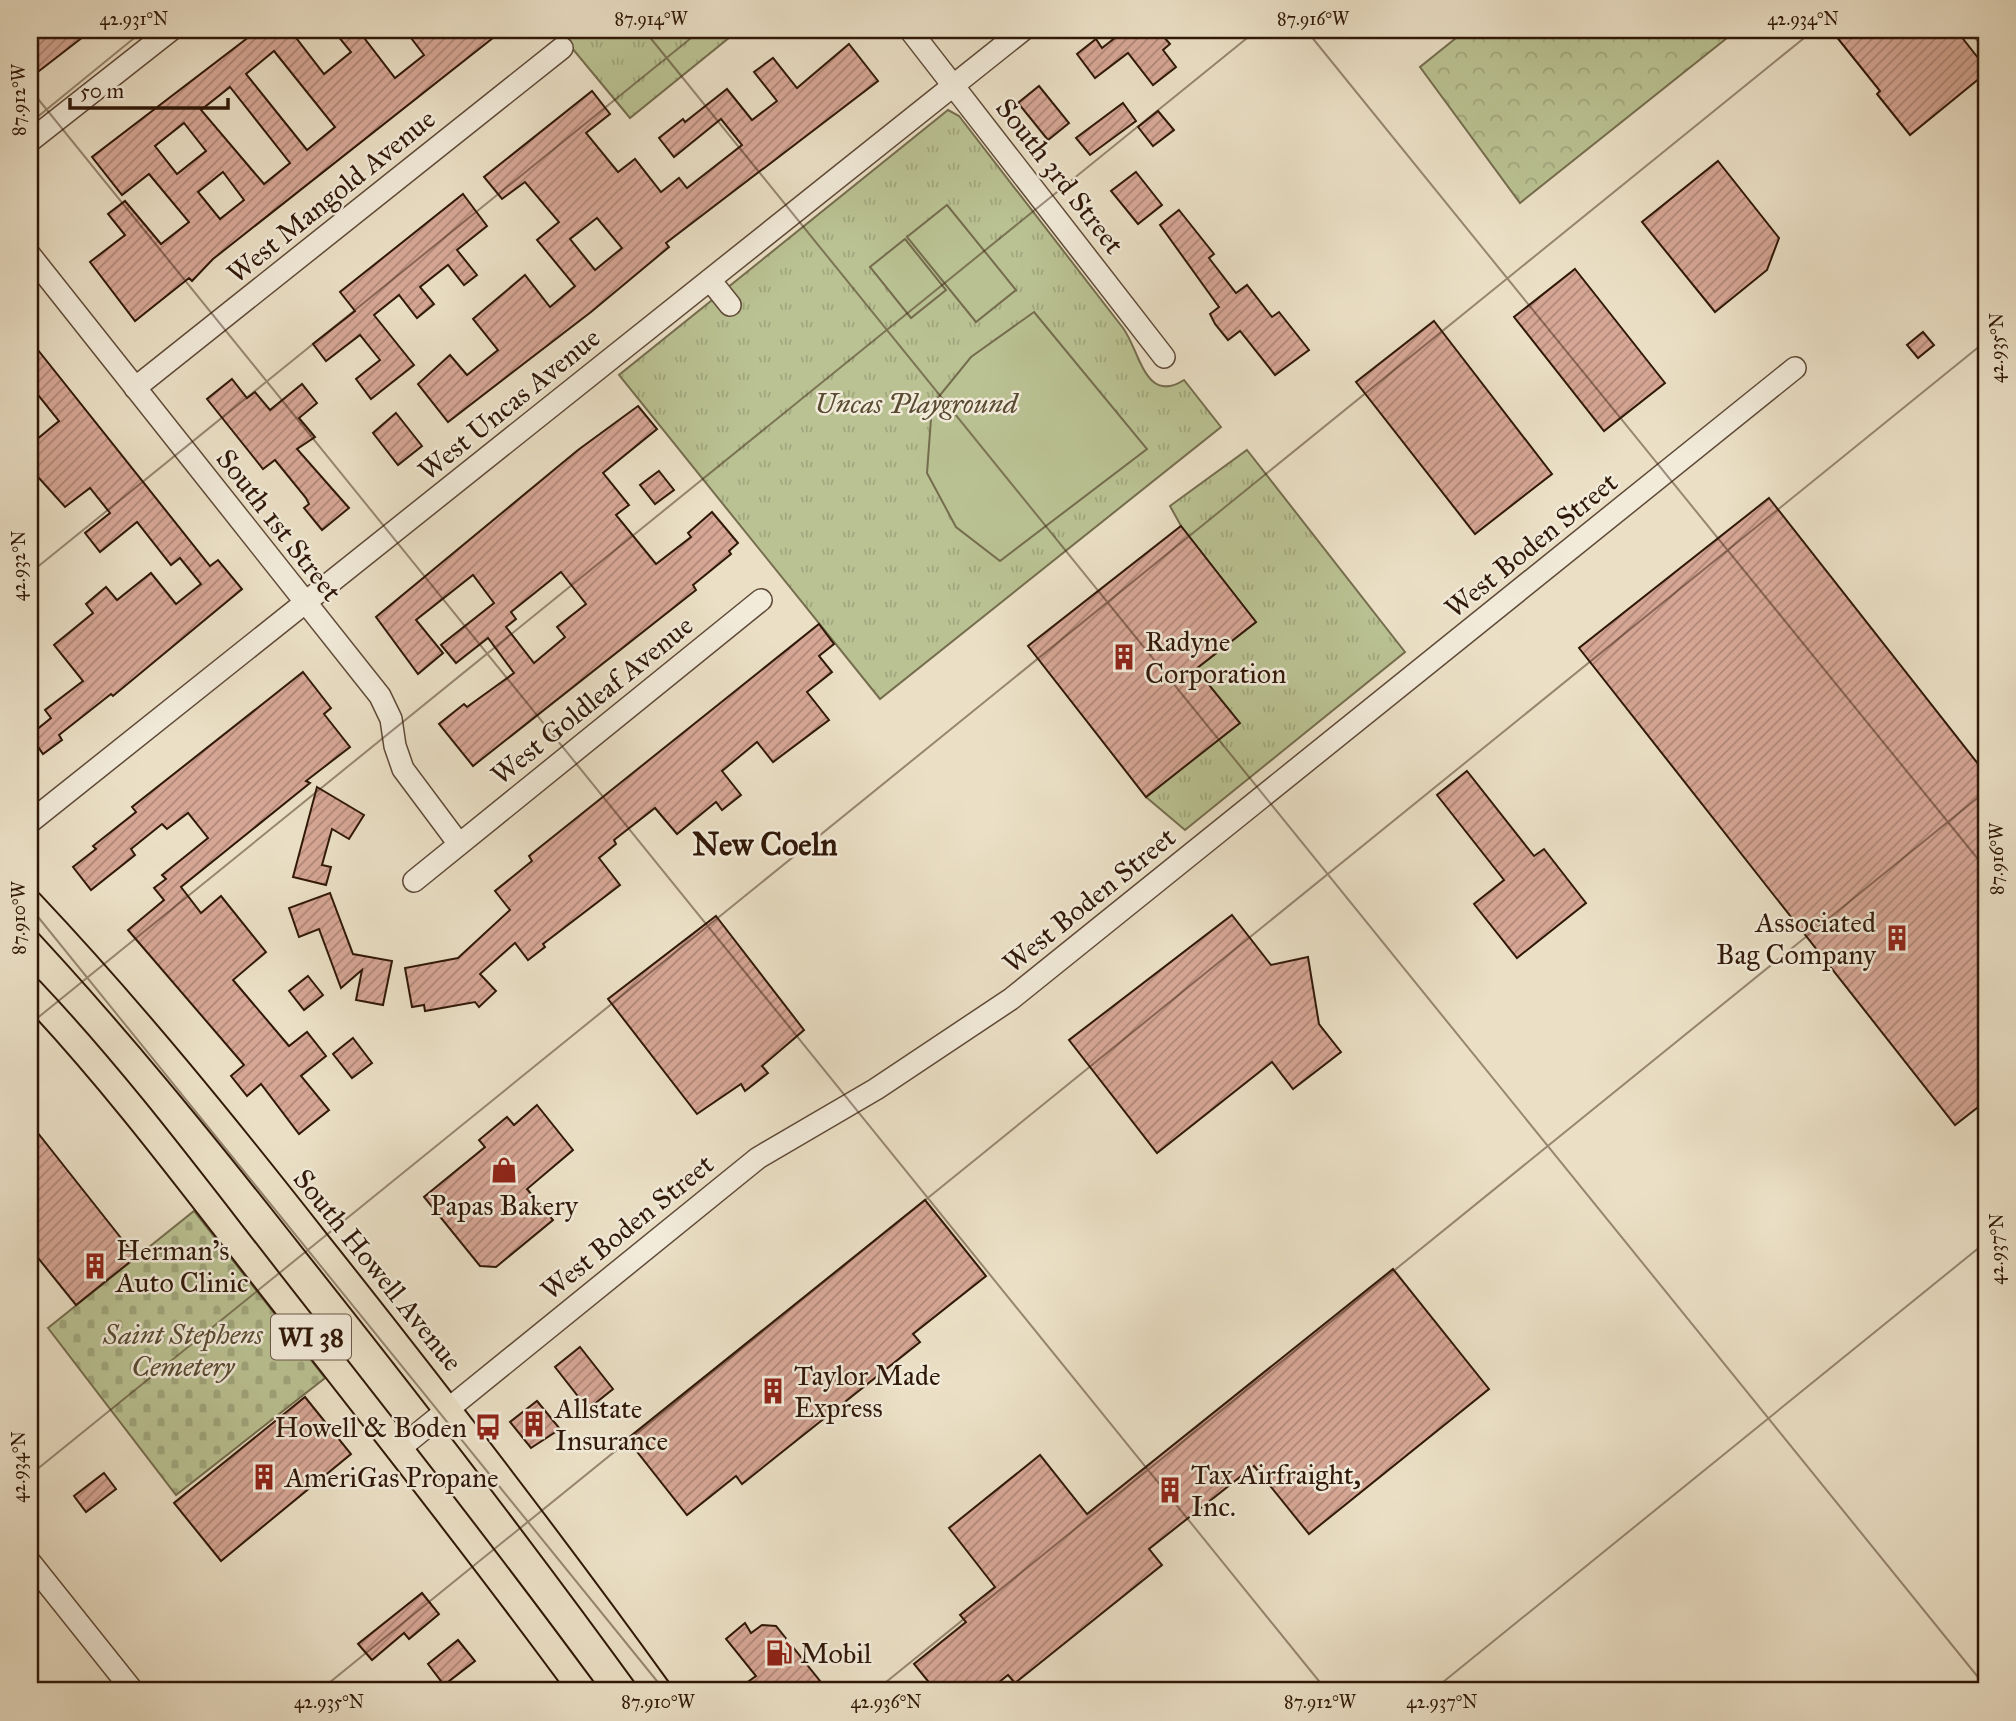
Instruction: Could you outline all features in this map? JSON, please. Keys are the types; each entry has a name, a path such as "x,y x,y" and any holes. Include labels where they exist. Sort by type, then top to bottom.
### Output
{"main road":[{"name":"South Howell Avenue","path":"30,904 110,989 202,1099 449,1408 658,1691"},
{"name":"WI 38","path":"30,991 68,1031 155,1137 399,1449 583,1691"}],"street":[{"path":"30,141 171,30"},
{"name":"South 3rd Street","path":"910,30 1164,357"},
{"name":"West Uncas Avenue","path":"30,822 1023,30"},
{"name":"West Mangold Avenue","path":"135,388 562,48"},
{"name":"South 1st Street","path":"30,255 380,696 391,719 395,746 403,769 459,844"},
{"path":"710,279 730,305"},
{"name":"West Boden Street","path":"399,1449 758,1158 876,1089 1011,999 1795,368"},
{"name":"West Goldleaf Avenue","path":"414,881 761,600"},
{"path":"30,1562 127,1689"}],"green space":[{"path":"557,30 725,30 730,37 630,118"},
{"path":"1466,30 1737,30 1520,203 1420,67"},
{"name":"Uncas Playground","path":"948,110 959,116 1123,328 1152,381 1160,386 1171,386 1184,380 1221,427 880,699 619,375"},
{"path":"947,205 1016,290 976,322 907,237"},
{"path":"905,239 946,290 911,318 870,267"},
{"path":"1034,312 1147,449 1000,561 956,527 927,473 932,405 971,357"},
{"path":"1247,450 1405,652 1185,830 1146,797 1239,723 1196,669 1256,622 1181,526 1170,506"},
{"name":"Saint Stephens Cemetery","path":"194,1211 325,1378 176,1495 48,1328"}],"building":[{"path":"43,30 92,30 30,78 30,40"},
{"path":"258,30 290,30 324,74 351,52 333,30 358,30 395,78 424,55 405,30 503,30 213,259 192,281 189,278 135,321 90,262 125,235 108,214 125,201 161,244 189,222 149,174 122,195 92,157","holes":["274,51 335,127 307,150 246,74","230,87 290,163 264,184 201,110","184,123 206,151 177,174 155,146","223,172 244,200 220,219 198,192"]},
{"path":"1125,30 1158,30 1170,44 1163,50 1176,67 1153,85 1128,53 1095,78 1077,54 1096,39 1102,48"},
{"path":"1831,30 1956,30 1986,68 1986,73 1910,135 1877,94 1880,91"},
{"path":"849,44 878,81 666,243 669,247 591,312 448,422 418,384 450,355 467,375 498,350 473,319 525,275 550,307 575,286 537,240 559,222 525,182 502,199 484,177 592,91 610,114 586,133 618,172 635,159 661,192 679,178 687,188 742,145 721,119 674,157 659,138 683,119 685,122 727,89 752,120 777,101 754,72 773,58 797,88","holes":["597,218 622,248 595,270 570,239"]},
{"path":"1039,86 1069,123 1048,140 1018,103"},
{"path":"1123,103 1136,121 1090,155 1076,138"},
{"path":"1158,111 1174,130 1153,146 1138,127"},
{"path":"1718,161 1779,238 1767,270 1715,312 1642,222"},
{"path":"1136,172 1162,205 1138,224 1111,191"},
{"path":"463,194 487,226 457,250 477,275 464,285 448,265 420,287 434,304 417,318 399,295 374,315 414,365 371,399 356,379 380,360 360,335 326,361 313,344 355,311 340,292"},
{"path":"1179,210 1214,254 1209,258 1236,293 1247,285 1272,317 1279,312 1309,350 1275,375 1240,331 1228,340 1210,314 1219,307 1160,225"},
{"path":"1575,269 1665,383 1604,431 1514,317"},
{"path":"1434,321 1552,474 1475,534 1356,382"},
{"path":"1923,332 1934,345 1918,358 1907,345"},
{"path":"30,340 210,566 218,560 242,589 113,696 111,694 59,735 62,740 43,754 30,735 51,718 45,710 83,681 54,645 93,613 86,604 106,587 117,600 151,573 176,604 201,584 180,558 171,565 137,522 100,552 85,533 110,513 90,488 65,507 30,468 30,445 59,421 30,385"},
{"path":"232,379 247,398 255,392 270,410 302,384 317,403 299,418 315,437 297,449 349,508 322,530 304,508 309,504 306,498 275,460 263,469 207,399"},
{"path":"638,406 657,429 603,473 629,505 616,515 656,564 691,537 688,533 712,512 738,543 729,551 731,554 693,585 696,590 473,766 439,724 464,704 467,707 514,673 488,638 456,663 441,645 494,603 473,575 416,620 443,653 418,674 376,617 578,450","holes":["561,572 586,604 557,627 565,637 534,663 506,627 516,619 511,612"]},
{"path":"396,413 422,446 398,465 373,433"},
{"path":"659,471 674,490 655,504 640,485"},
{"name":"Associated Bag Company","path":"1769,498 1986,774 1986,1101 1955,1125 1579,648"},
{"name":"Radyne Corporation","path":"1181,526 1256,622 1196,669 1240,723 1146,797 1028,646"},
{"path":"819,624 834,644 819,656 832,672 807,692 829,720 773,762 757,742 722,771 741,795 722,810 716,802 677,834 655,808 614,840 616,844 599,858 620,885 543,944 545,947 528,960 515,943 480,974 496,991 479,1007 475,1002 425,1011 424,1005 412,1007 405,968 458,958 510,910 495,891 532,861 529,856"},
{"path":"303,672 331,708 324,714 350,747 306,781 310,783 181,887 201,913 221,896 266,952 233,980 289,1046 307,1032 326,1056 301,1076 329,1110 299,1134 261,1084 247,1096 231,1076 244,1065 128,930 164,900 154,888 166,879 162,875 208,838 188,813 167,829 162,824 131,849 135,855 91,890 73,867 96,849 93,846 136,812 132,807"},
{"path":"1467,771 1534,856 1544,849 1586,903 1517,958 1474,904 1504,880 1437,795"},
{"path":"317,787 364,815 349,839 332,829 322,865 331,867 326,885 293,877"},
{"path":"330,893 353,954 392,961 383,1005 356,1000 362,970 341,988 319,929 299,937 289,908"},
{"path":"1232,915 1271,965 1308,957 1319,1024 1341,1052 1293,1089 1272,1062 1157,1153 1069,1040"},
{"path":"716,916 804,1030 762,1066 768,1073 745,1091 741,1084 697,1114 608,999"},
{"path":"308,976 323,995 304,1010 289,991"},
{"path":"353,1038 372,1063 352,1078 333,1054"},
{"name":"Papas Bakery","path":"537,1105 573,1150 527,1189 553,1220 496,1267 480,1266 424,1197 485,1147 479,1140 507,1117 514,1125"},
{"path":"30,1123 136,1257 76,1305 30,1248"},
{"name":"Taylor Made Express","path":"925,1200 986,1276 913,1334 920,1342 742,1484 736,1476 687,1515 627,1439"},
{"name":"Tax Airfraight, Inc.","path":"1393,1269 1489,1389 1309,1534 1254,1466 1149,1549 1162,1565 1015,1683 1008,1675 988,1691 936,1691 914,1664 966,1622 960,1615 995,1587 949,1528 1040,1455 1087,1514"},
{"path":"580,1347 613,1389 588,1409 555,1367"},
{"name":"AmeriGas Propane","path":"305,1397 351,1454 221,1561 174,1503"},
{"name":"Allstate Insurance","path":"537,1401 560,1429 531,1448 510,1422"},
{"path":"104,1473 116,1489 86,1512 74,1496"},
{"path":"422,1593 439,1614 409,1639 404,1633 372,1660 358,1644"},
{"path":"745,1623 751,1633 762,1625 776,1626 828,1691 735,1691 756,1676 726,1639"},
{"path":"458,1640 475,1661 444,1685 428,1664"}],"place":[{"name":"Radyne Corporation","path":"1124,657"},
{"name":"Associated Bag Company","path":"1897,938"},
{"name":"Papas Bakery","path":"504,1170"},
{"name":"Herman's Auto Clinic","path":"95,1266"},
{"name":"Taylor Made Express","path":"773,1391"},
{"name":"Allstate Insurance","path":"534,1424"},
{"name":"Howell & Boden","path":"488,1427"},
{"name":"AmeriGas Propane","path":"264,1477"},
{"name":"Tax Airfraight, Inc.","path":"1170,1490"},
{"name":"Mobil","path":"779,1653"}],"district":[{"name":"New Coeln","path":"765,844"}]}
